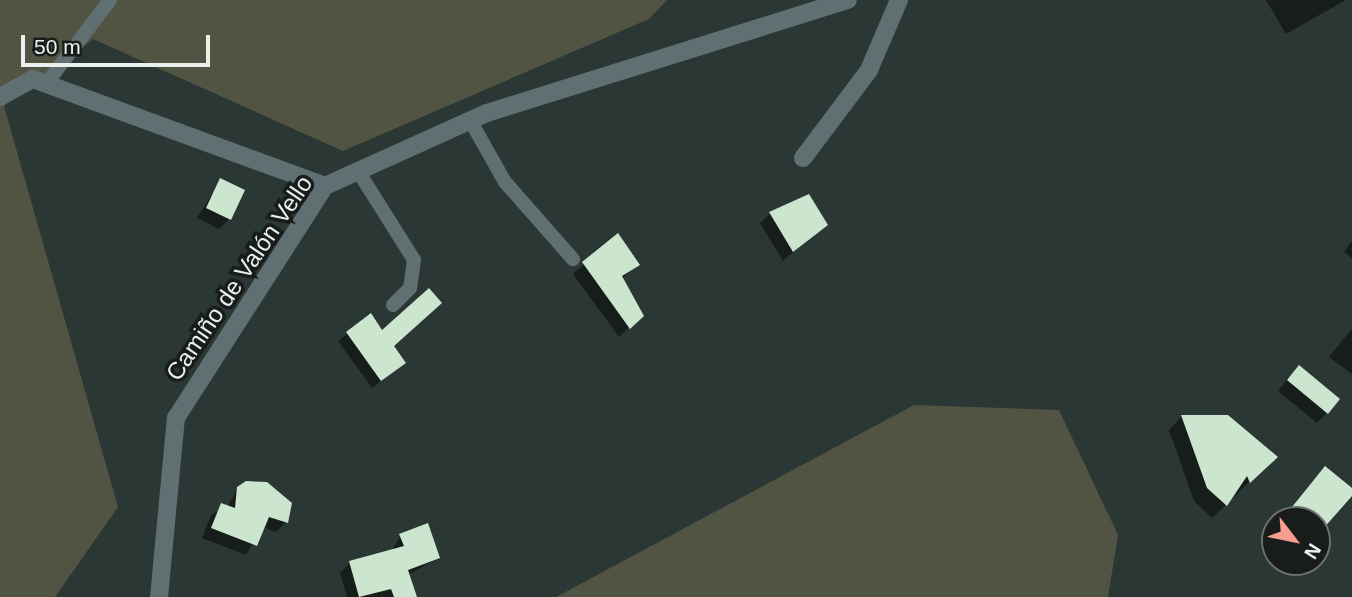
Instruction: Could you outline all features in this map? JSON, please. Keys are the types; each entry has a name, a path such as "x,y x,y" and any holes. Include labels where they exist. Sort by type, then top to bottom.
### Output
{"street":[{"path":"803,158 869,70 899,0"},
{"name":"Camiño de Valón Vello","path":"159,597 176,418 325,186 470,120 843,3"},
{"path":"0,97 33,79 325,186"}],"lane":[{"path":"46,84 110,0"},
{"path":"470,120 505,182 573,259"},
{"path":"358,171 414,260 411,288 393,306"}],"green space":[{"path":"0,0 667,0 649,19 343,151 93,39 4,106 118,507 55,597 0,597"},
{"path":"914,405 1059,410 1118,535 1108,597 556,597"}],"building":[{"path":"220,178 245,190 231,220 206,208"},
{"path":"809,194 828,225 793,252 769,212"},
{"path":"618,233 640,265 622,276 644,316 630,329 582,262"},
{"path":"429,288 442,303 394,346 406,363 381,381 346,332 371,313 382,330"},
{"path":"1299,365 1340,399 1328,414 1287,380"},
{"path":"1181,415 1228,415 1278,457 1250,483 1247,476 1227,506 1207,488"},
{"path":"1325,466 1352,488 1352,496 1331,520 1331,506 1293,506"},
{"path":"246,481 267,482 292,503 288,523 269,517 257,546 211,528 221,503 235,508 237,487"},
{"path":"428,523 440,558 408,570 417,597 394,597 391,589 359,597 349,561 404,546 399,534"}]}
